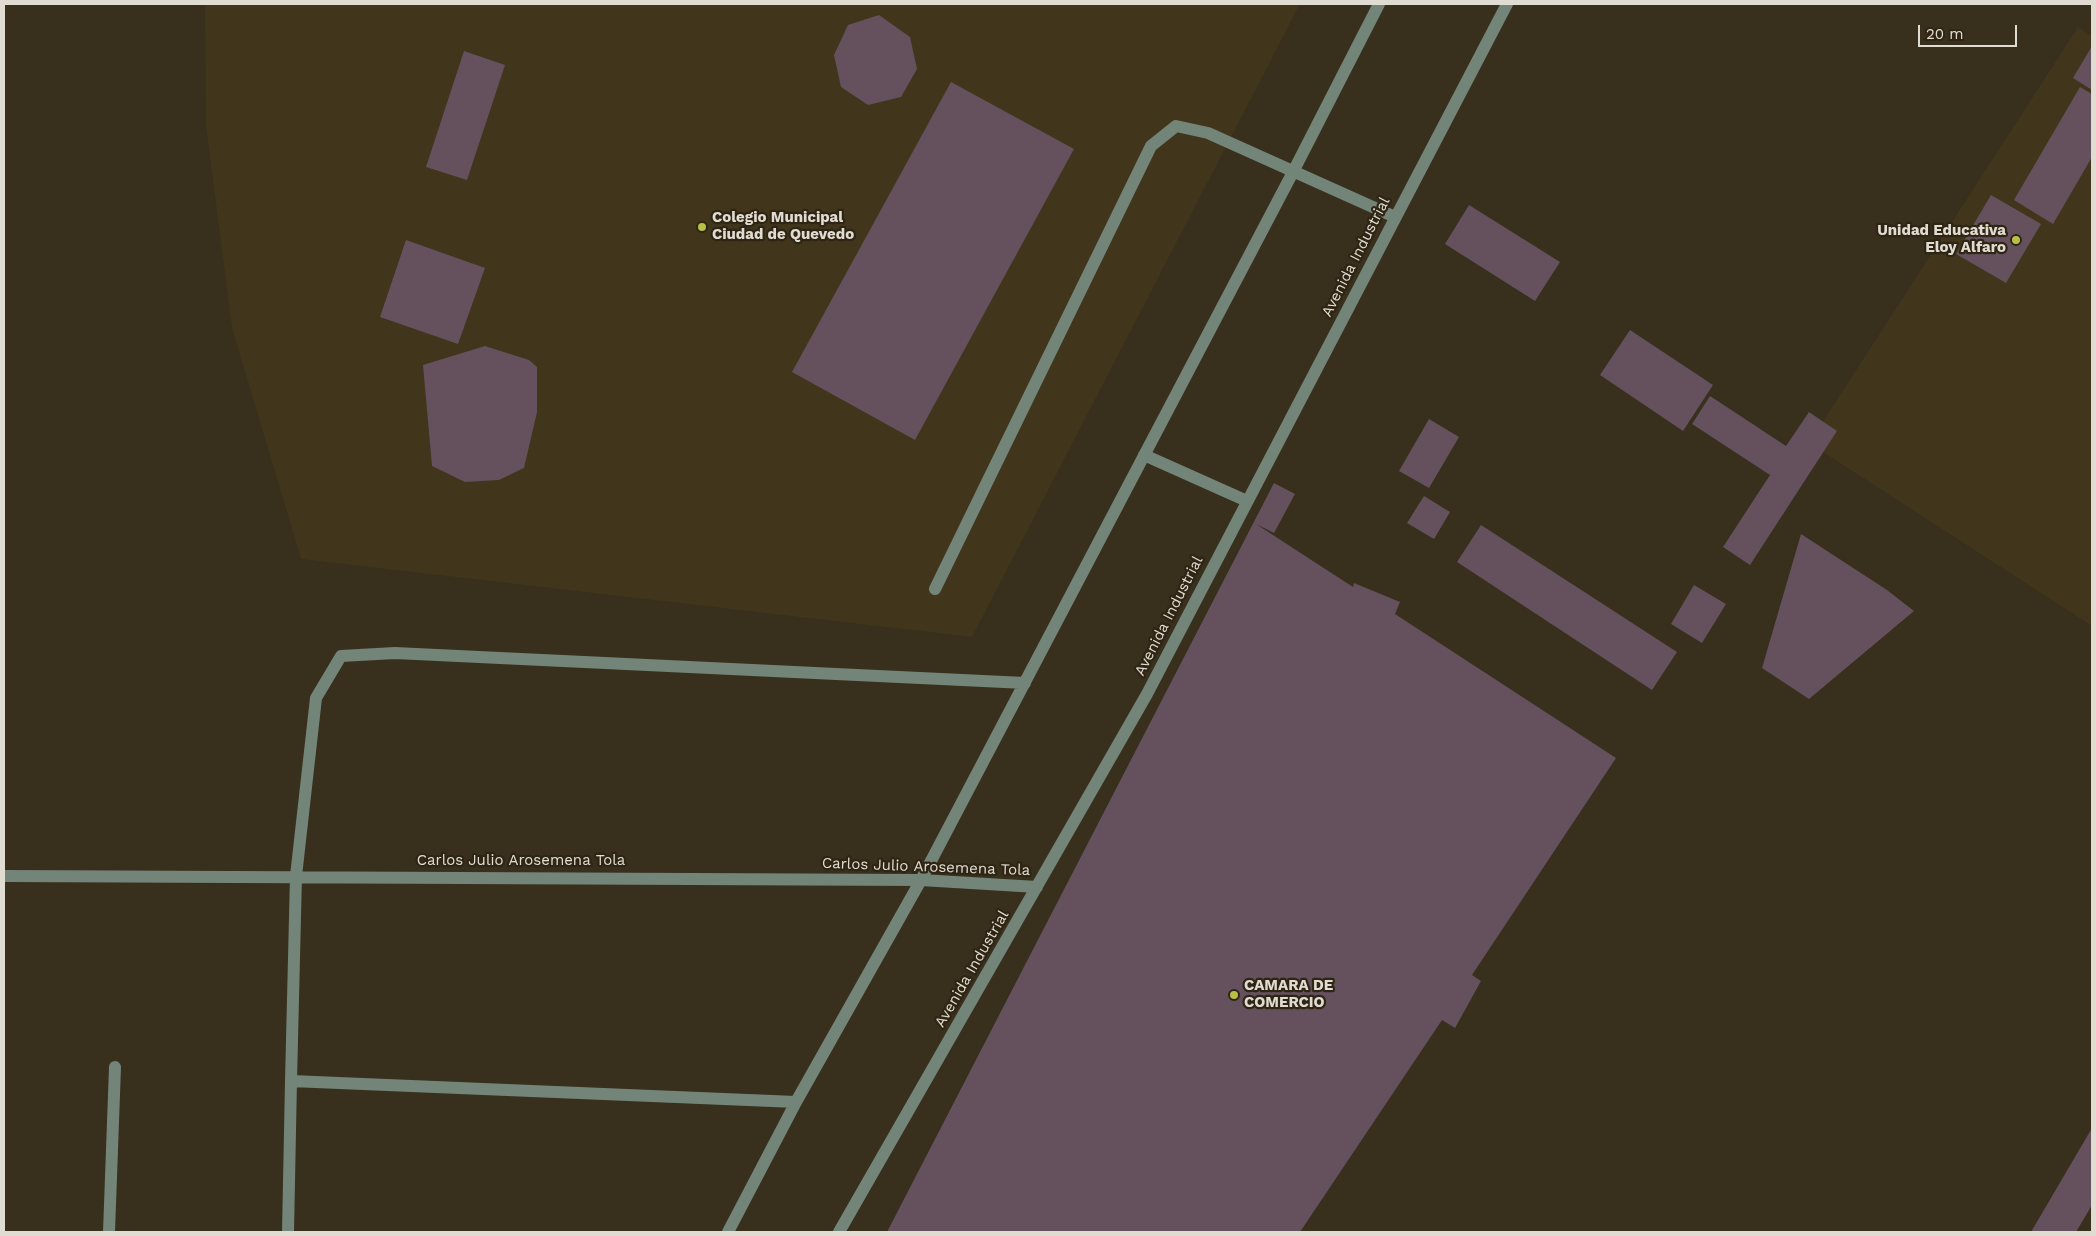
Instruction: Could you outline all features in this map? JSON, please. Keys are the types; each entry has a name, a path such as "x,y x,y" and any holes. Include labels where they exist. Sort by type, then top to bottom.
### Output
{"street":[{"path":"728,1232 796,1102 921,880 1293,172 1379,4"},
{"name":"Avenida Industrial","path":"839,1232 1147,694 1507,4"},
{"path":"935,589 1151,146 1176,126 1208,133 1395,216"},
{"path":"1144,455 1247,501"},
{"path":"288,1232 296,876 316,698 341,656 396,654 1025,683"},
{"name":"Carlos Julio Arosemena Tola","path":"4,876 921,880 1037,887"},
{"path":"109,1232 116,1067"},
{"path":"291,1081 796,1102"}],"shaded area":[{"name":"Colegio Municipal Ciudad de Quevedo","path":"205,4 1300,4 972,637 301,559 232,328 206,126"},
{"name":"Unidad Educativa Eloy Alfaro","path":"2078,27 2092,36 2092,626 1809,443"}],"building":[{"path":"879,15 910,37 917,69 901,97 868,105 841,87 834,55 848,25"},
{"path":"2092,46 2092,90 2073,78"},
{"path":"464,51 505,65 467,180 426,167"},
{"path":"951,82 1074,149 915,440 792,372"},
{"path":"2080,87 2092,94 2092,157 2053,224 2014,200"},
{"path":"1991,195 2041,224 2006,283 1956,254"},
{"path":"1469,205 1560,262 1535,301 1445,244"},
{"path":"406,240 485,268 458,344 380,317"},
{"path":"1630,330 1713,385 1683,431 1600,375"},
{"path":"485,346 529,360 537,367 537,412 524,468 499,480 465,482 432,466 423,365"},
{"path":"1710,396 1786,446 1809,412 1837,431 1750,565 1723,547 1770,475 1692,424"},
{"path":"1429,419 1459,437 1429,488 1399,471"},
{"name":"CAMARA DE COMERCIO","path":"1274,483 1295,494 1274,533 1256,524 1353,587 1354,583 1400,602 1395,614 1616,758 1472,975 1481,981 1455,1028 1442,1020 1300,1232 887,1232"},
{"path":"1424,496 1450,512 1434,539 1407,523"},
{"path":"1481,525 1677,652 1652,690 1457,562"},
{"path":"1801,534 1887,590 1914,611 1809,699 1762,668"},
{"path":"1694,585 1726,604 1702,643 1671,624"},
{"path":"2092,1128 2092,1205 2076,1232 2031,1232"}],"place":[{"name":"Colegio Municipal Ciudad de Quevedo","path":"702,227"},
{"name":"Unidad Educativa Eloy Alfaro","path":"2016,240"},
{"name":"CAMARA DE COMERCIO","path":"1234,995"}]}
